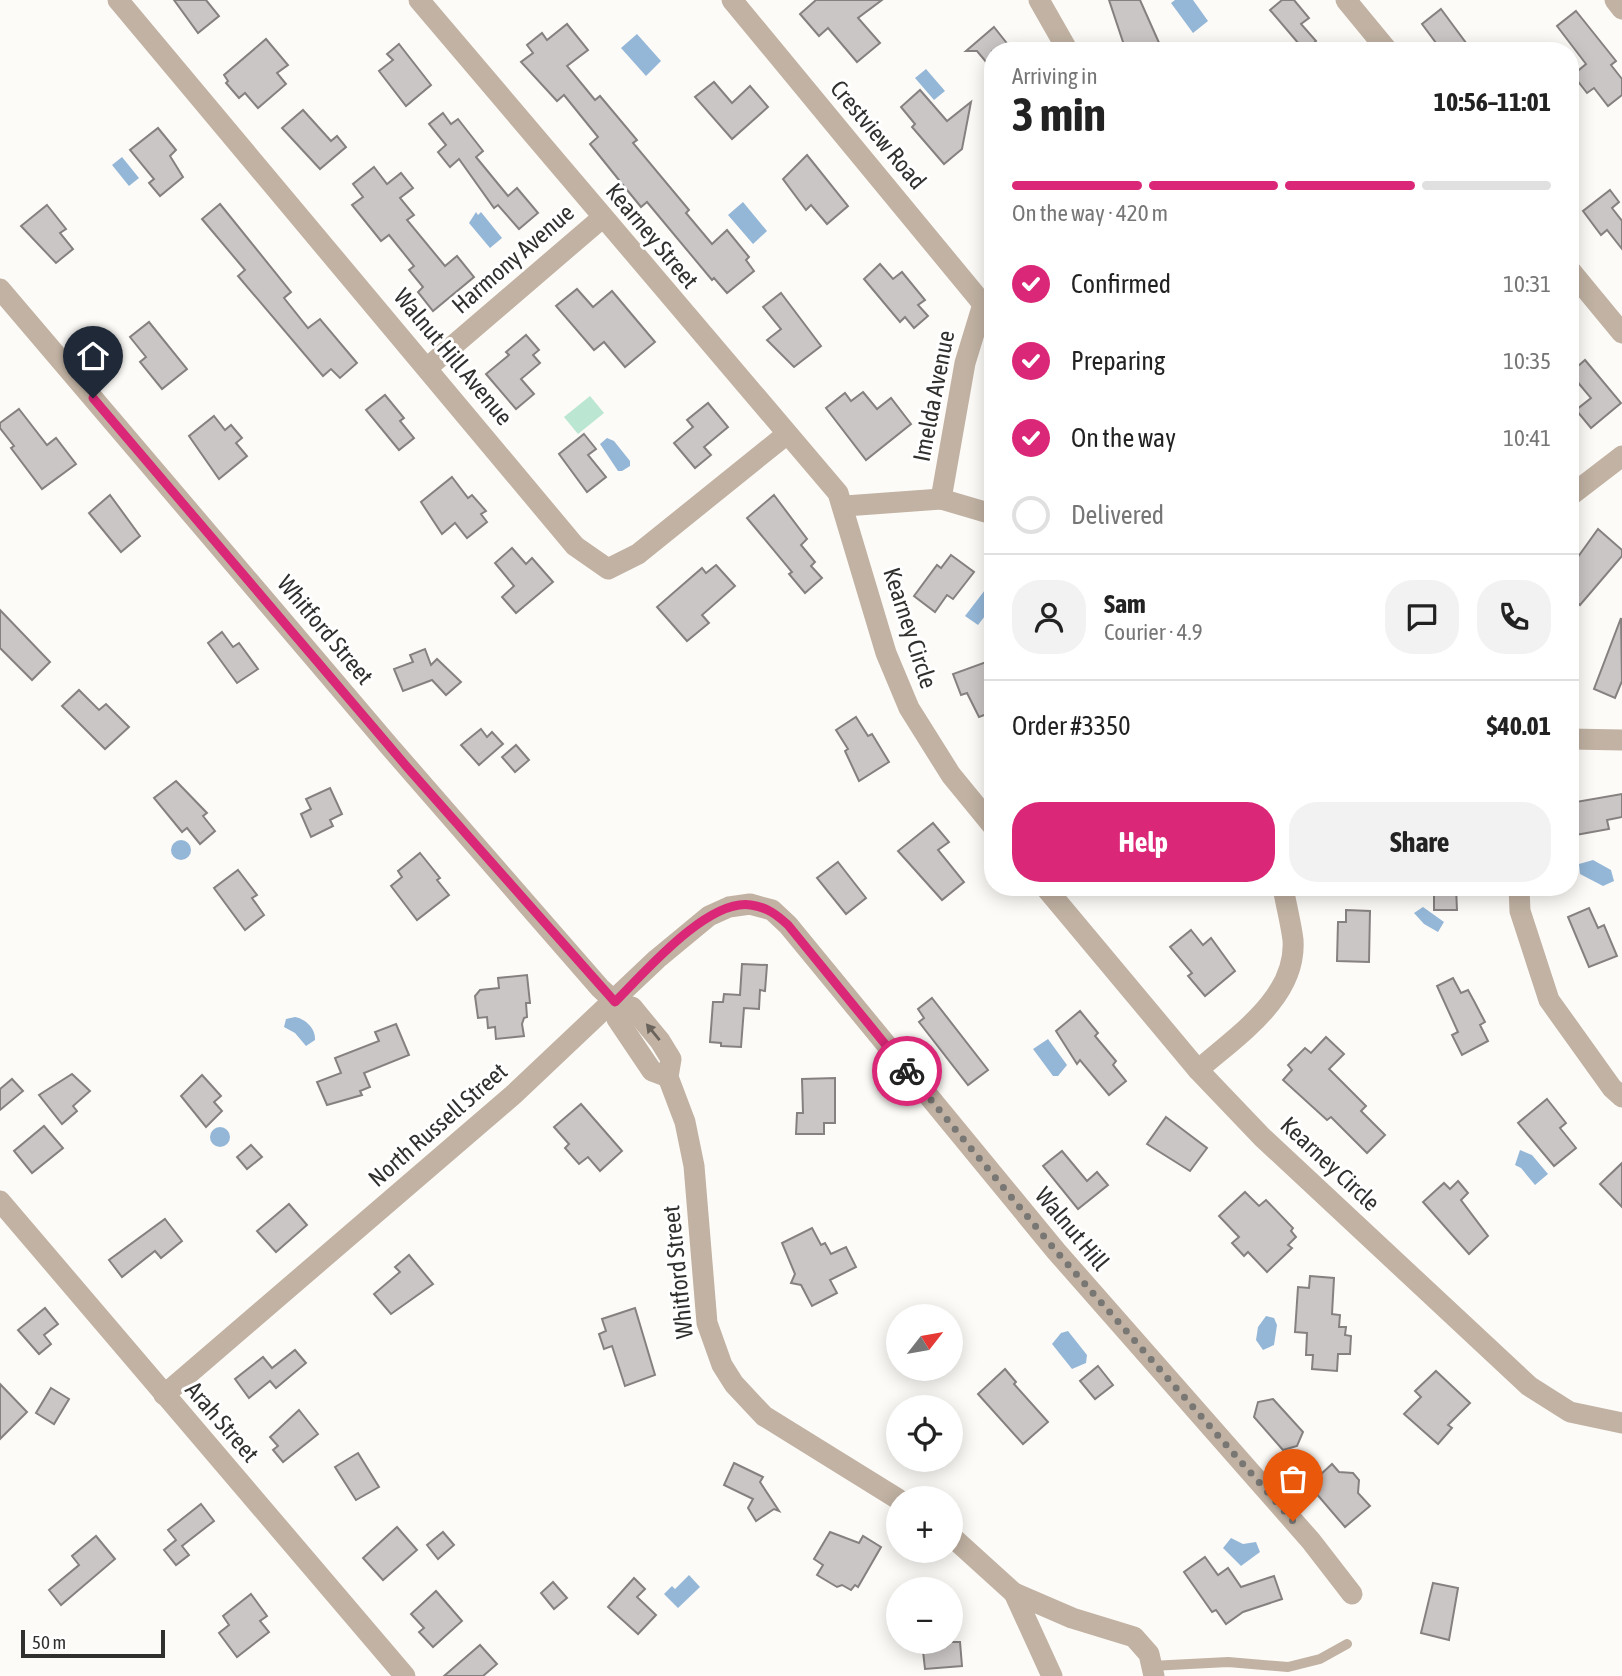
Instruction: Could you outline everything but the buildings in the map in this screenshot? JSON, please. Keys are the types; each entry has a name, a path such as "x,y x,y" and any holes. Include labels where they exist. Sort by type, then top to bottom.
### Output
{"street":[{"name":"Walnut Hill Avenue","path":"118,0 575,546 608,569 638,554 787,433"},
{"name":"Kearney Street","path":"419,0 602,218 828,479 845,506"},
{"name":"Crestview Road","path":"732,0 984,297"},
{"path":"1039,0 1063,42"},
{"path":"1346,0 1381,42"},
{"path":"1615,0 1622,9"},
{"name":"Harmony Avenue","path":"427,368 602,218"},
{"path":"1579,281 1622,333"},
{"name":"Whitford Street","path":"0,289 381,736 615,1002 632,1007 660,1041 671,1059 668,1077 685,1122 694,1166 703,1301 712,1345 722,1365 734,1384 764,1416 886,1492"},
{"name":"Imelda Avenue","path":"941,499 965,363 984,313"},
{"path":"1579,489 1622,456"},
{"path":"845,506 941,499 984,512"},
{"name":"Kearney Circle","path":"845,506 886,653 909,708 951,775 984,815"},
{"path":"1579,739 1622,740"},
{"name":"Kearney Circle","path":"1053,896 1198,1070 1262,1137 1529,1386 1570,1412 1622,1423"},
{"path":"1198,1070 1263,1013 1281,985 1293,943 1285,896"},
{"path":"1519,896 1520,911 1549,1000 1612,1088 1622,1097"},
{"name":"North Russell Street","path":"164,1395 502,1104 615,1002 657,959 709,916 729,907 750,904"},
{"name":"Walnut Hill","path":"750,904 772,910 788,925 1040,1232 1311,1541 1352,1594"},
{"name":"Arah Street","path":"0,1201 405,1676"},
{"path":"963,1547 1014,1593 1072,1618 1134,1637 1149,1654 1153,1671"},
{"path":"1014,1593 1052,1676"}],"lane":[{"path":"1153,1671 1228,1662 1288,1667 1320,1659 1347,1644"}],"green space":[{"path":"590,396 604,413 578,434 564,417"}],"water":[{"path":"1175,0 1193,0 1208,21 1193,33 1171,3"},
{"path":"637,34 661,61 646,76 621,48"},
{"path":"926,69 945,91 934,100 915,78"},
{"path":"122,157 139,178 129,186 112,165"},
{"path":"743,202 767,231 753,244 728,215"},
{"path":"476,212 478,215 481,212 502,238 490,248 469,223"},
{"path":"607,438 614,441 630,461 630,466 622,471 618,471 600,444"},
{"path":"984,591 984,617 978,625 965,616"},
{"path":"177,840 185,840 191,850 185,860 177,860 171,854 171,846"},
{"path":"1593,860 1611,870 1614,881 1603,886 1580,874 1579,864"},
{"path":"1423,907 1444,922 1438,932 1424,924 1414,913"},
{"path":"295,1017 306,1022 314,1032 315,1040 306,1046 295,1033 284,1027 286,1019"},
{"path":"1048,1039 1067,1065 1058,1076 1053,1076 1033,1049"},
{"path":"220,1127 227,1130 230,1137 227,1144 220,1147 213,1144 210,1137 213,1130"},
{"path":"1520,1150 1532,1155 1548,1174 1535,1185 1521,1168 1515,1165"},
{"path":"1266,1316 1274,1318 1277,1325 1274,1345 1263,1350 1256,1340 1258,1327"},
{"path":"1068,1331 1087,1355 1086,1363 1072,1369 1052,1344 1061,1333"},
{"path":"1231,1538 1243,1544 1256,1542 1260,1552 1241,1566 1223,1548"},
{"path":"689,1575 700,1587 678,1608 664,1594 672,1586 675,1589"}],"way so far":[{"path":"907,1071 1056,1251 1293,1521"}],"route":[{"path":"93,398 407,767 615,1002 657,959 709,916 729,907 750,904 772,910 788,925 907,1071"}]}
